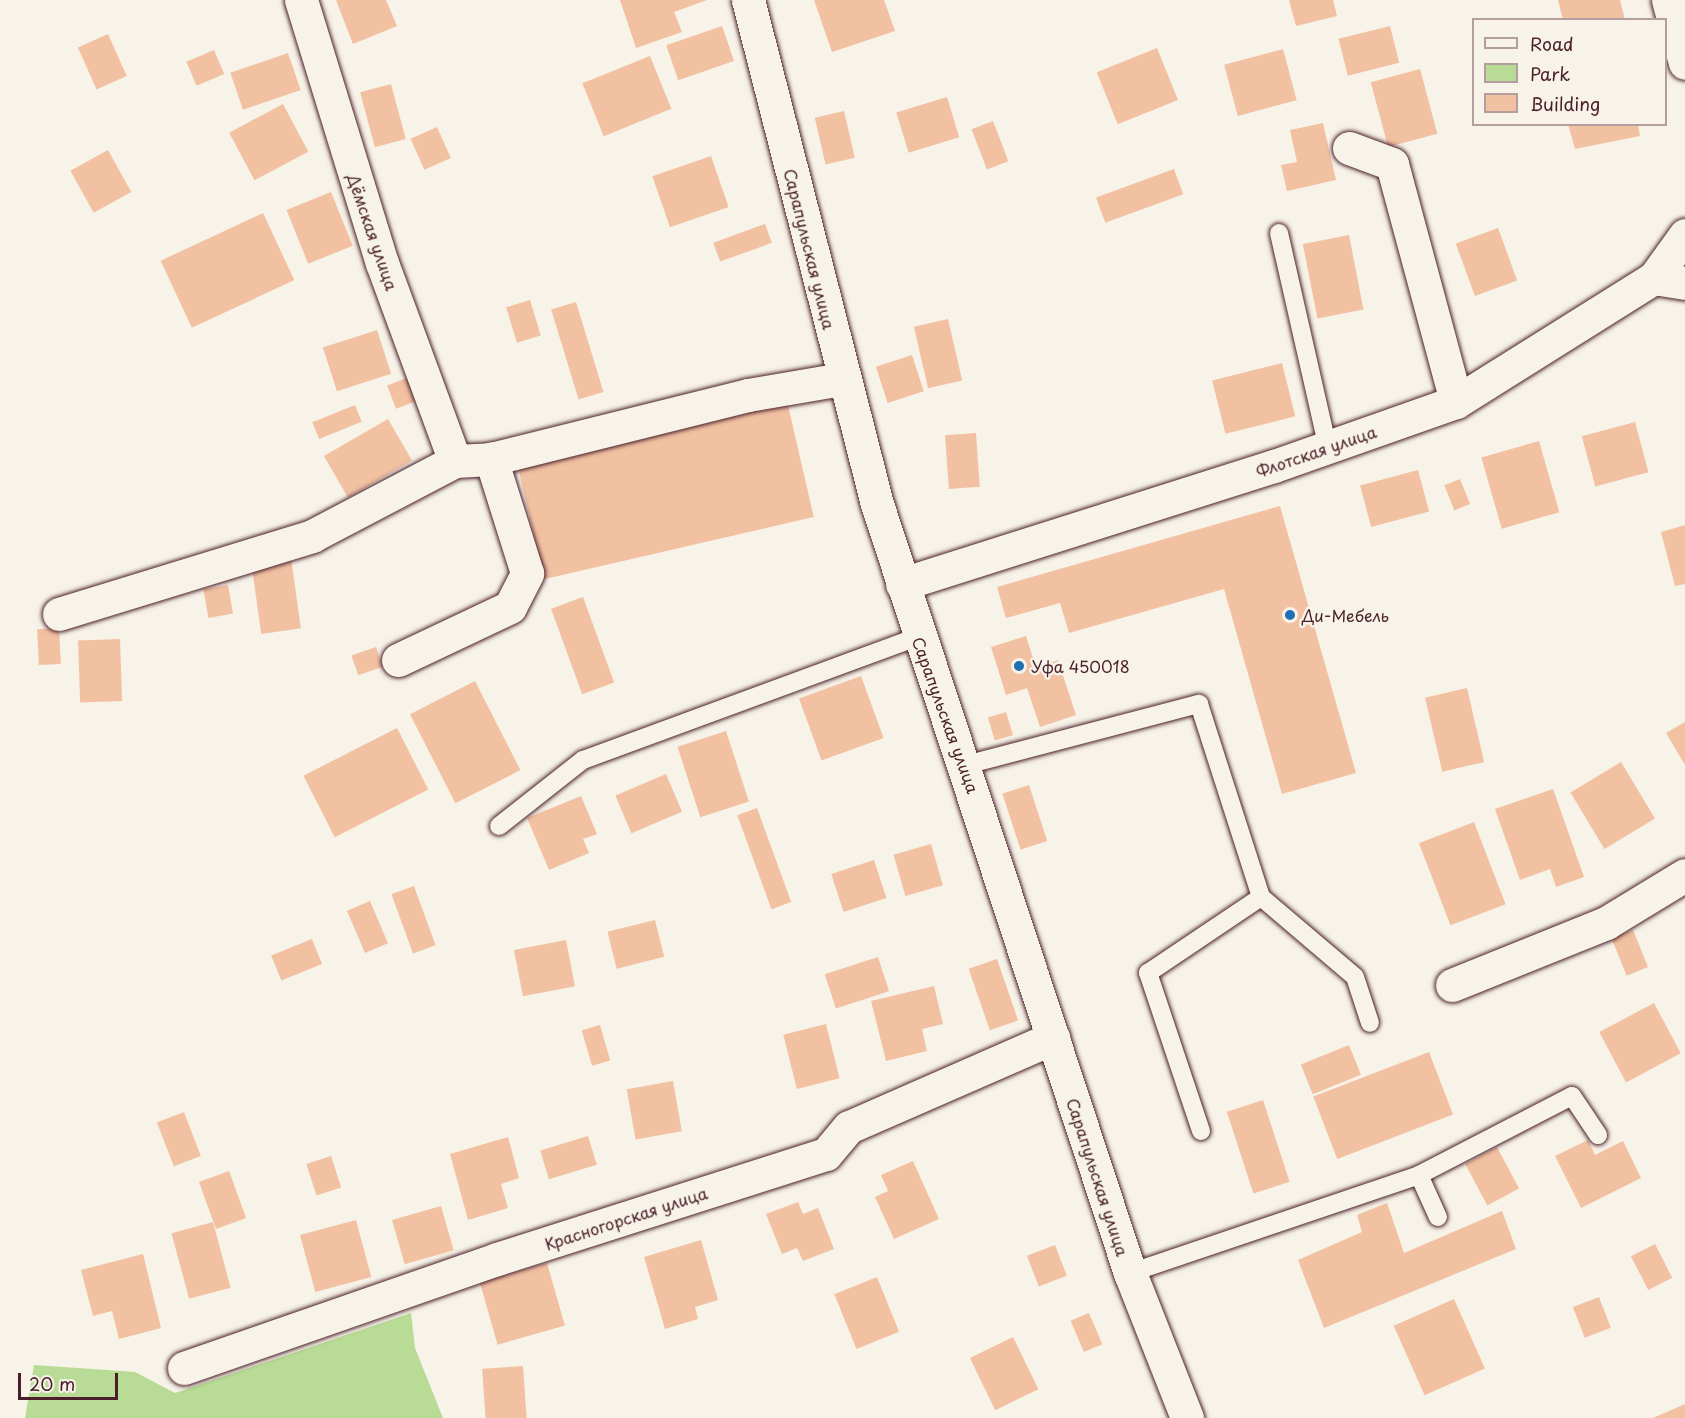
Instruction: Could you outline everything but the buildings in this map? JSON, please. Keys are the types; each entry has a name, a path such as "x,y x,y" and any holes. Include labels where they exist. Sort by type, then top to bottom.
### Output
{"street":[{"name":"Дёмская улица","path":"301,0 382,263 455,461"},
{"name":"Сарапульская улица","path":"748,0 842,379 918,638 966,765 1130,1273 1187,1418"},
{"path":"1668,0 1685,63"},
{"path":"1350,148 1392,164 1456,402"},
{"name":"Флотская улица","path":"902,584 1328,448 1456,402 1670,280 1685,236"},
{"path":"59,614 312,536 455,461 491,459 748,395 842,379"},
{"path":"398,660 510,607 527,573 491,459"},
{"path":"1452,985 1606,923 1685,874"},
{"name":"Красногорская улица","path":"184,1368 498,1259 826,1155 849,1127 1053,1038"}],"lane":[{"path":"1280,233 1328,448"},
{"path":"500,826 583,760 918,638"},
{"path":"966,765 1199,704 1261,897 1355,977 1370,1023"},
{"path":"1202,1131 1148,972 1261,897"},
{"path":"1130,1273 1419,1174 1572,1096 1598,1135"},
{"path":"1419,1174 1438,1216"}],"green space":[{"path":"411,1313 415,1348 443,1418 25,1418 34,1365 135,1372 175,1393"}],"place":[{"name":"Ди-Мебель","path":"1290,615"},
{"name":"Уфа 450018","path":"1019,666"}]}
